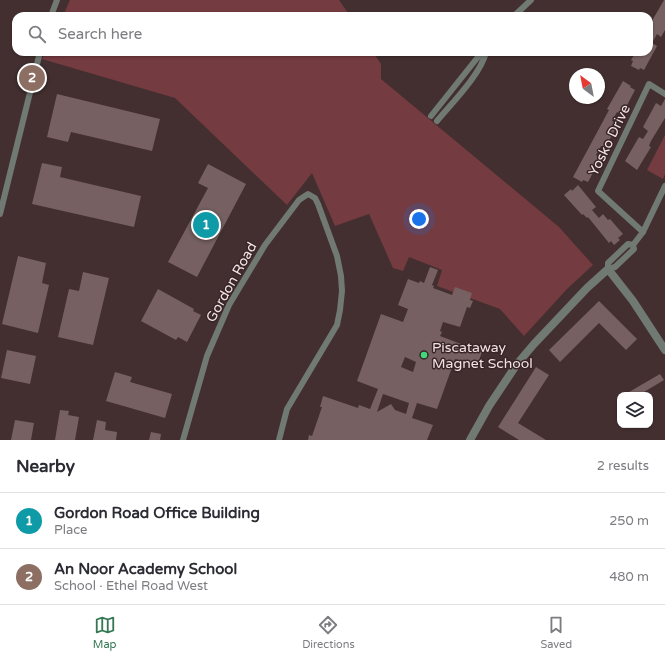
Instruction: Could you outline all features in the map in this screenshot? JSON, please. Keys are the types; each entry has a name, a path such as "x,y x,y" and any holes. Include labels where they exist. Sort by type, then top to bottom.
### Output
{"street":[{"path":"52,12 57,0"},
{"path":"518,12 531,0"},
{"path":"0,214 39,56"},
{"path":"431,116 479,56"},
{"path":"437,121 478,71 484,61 485,56"},
{"name":"Yosko Drive","path":"643,232 598,191 649,84 665,94"},
{"path":"665,186 643,232 633,245 628,244 608,263 608,269 634,301 665,350"},
{"name":"Gordon Road","path":"183,440 207,356 229,305 265,245 299,200 308,194 315,198 318,204 337,256 342,291 337,325 287,409 279,440"},
{"path":"470,440 489,406 517,364 587,288 608,269"}],"shaded area":[{"path":"70,0 339,0 347,12 65,12"},
{"path":"44,56 376,56 381,64 381,79 559,227 593,265 567,289 524,336 500,309 437,286 442,270 409,257 403,271 393,268 369,214 335,226 312,173 287,205 175,98 42,59"},
{"path":"665,135 665,174 663,179 647,170"}],"building":[{"path":"665,0 665,30 661,37 657,34 653,41 653,19"},
{"path":"653,44 657,46 653,53"},
{"path":"634,56 652,56 644,70 640,68 639,70 631,66 633,61 631,60"},
{"path":"623,81 635,90 622,115 617,112 612,121 618,124 605,148 601,146 596,155 601,158 588,182 583,180 582,182 573,177 609,110 607,109"},
{"path":"57,94 160,119 152,151 71,132 68,142 47,137"},
{"path":"665,99 665,118 651,141 649,146 651,147 637,170 625,161 639,137 643,139 648,131 643,127 656,103 661,106"},
{"path":"42,163 62,167 60,177 141,196 134,227 32,204"},
{"path":"208,164 246,184 197,277 168,262 208,188 198,183"},
{"path":"578,185 596,207 592,210 599,218 603,214 608,220 610,219 623,234 618,238 620,240 614,245 611,241 609,243 588,217 587,218 583,214 582,215 564,195 571,189 572,191"},
{"path":"18,256 46,263 42,283 49,285 38,333 2,324"},
{"name":"Piscataway Magnet School","path":"430,267 438,270 432,285 434,286 433,288 452,295 455,287 472,293 470,300 473,301 470,308 467,307 460,327 443,322 440,336 482,352 477,366 455,359 437,409 417,403 412,418 433,425 427,440 308,440 309,435 312,436 322,407 320,407 323,396 358,408 359,405 370,409 378,389 357,381 381,314 403,322 408,309 398,305 408,279 419,283 420,281 424,283","holes":["405,357 416,362 413,372 401,367","383,394 409,403 406,414 395,410 391,404 377,412"]},
{"path":"83,272 109,278 93,345 58,337 69,289 79,291"},
{"path":"158,289 194,309 193,311 201,315 187,342 178,337 176,340 141,321"},
{"path":"599,301 637,339 626,350 599,323 560,362 549,350"},
{"path":"7,350 36,356 30,384 1,378"},
{"path":"536,367 549,375 518,423 546,440 519,440 498,427"},
{"path":"115,372 132,377 130,382 172,394 165,418 106,401"},
{"path":"660,374 664,380 644,392 629,392"},
{"path":"60,410 69,411 68,415 79,417 75,440 55,440"},
{"path":"15,420 34,423 31,440 11,440"},
{"path":"97,420 106,422 105,430 117,432 116,440 93,440"},
{"path":"151,432 161,434 160,440 149,440"}],"place":[{"name":"An Noor Academy School","path":"32,78"},
{"name":"Gordon Road Office Building","path":"206,225"},
{"name":"Piscataway Magnet School","path":"424,355"}]}
